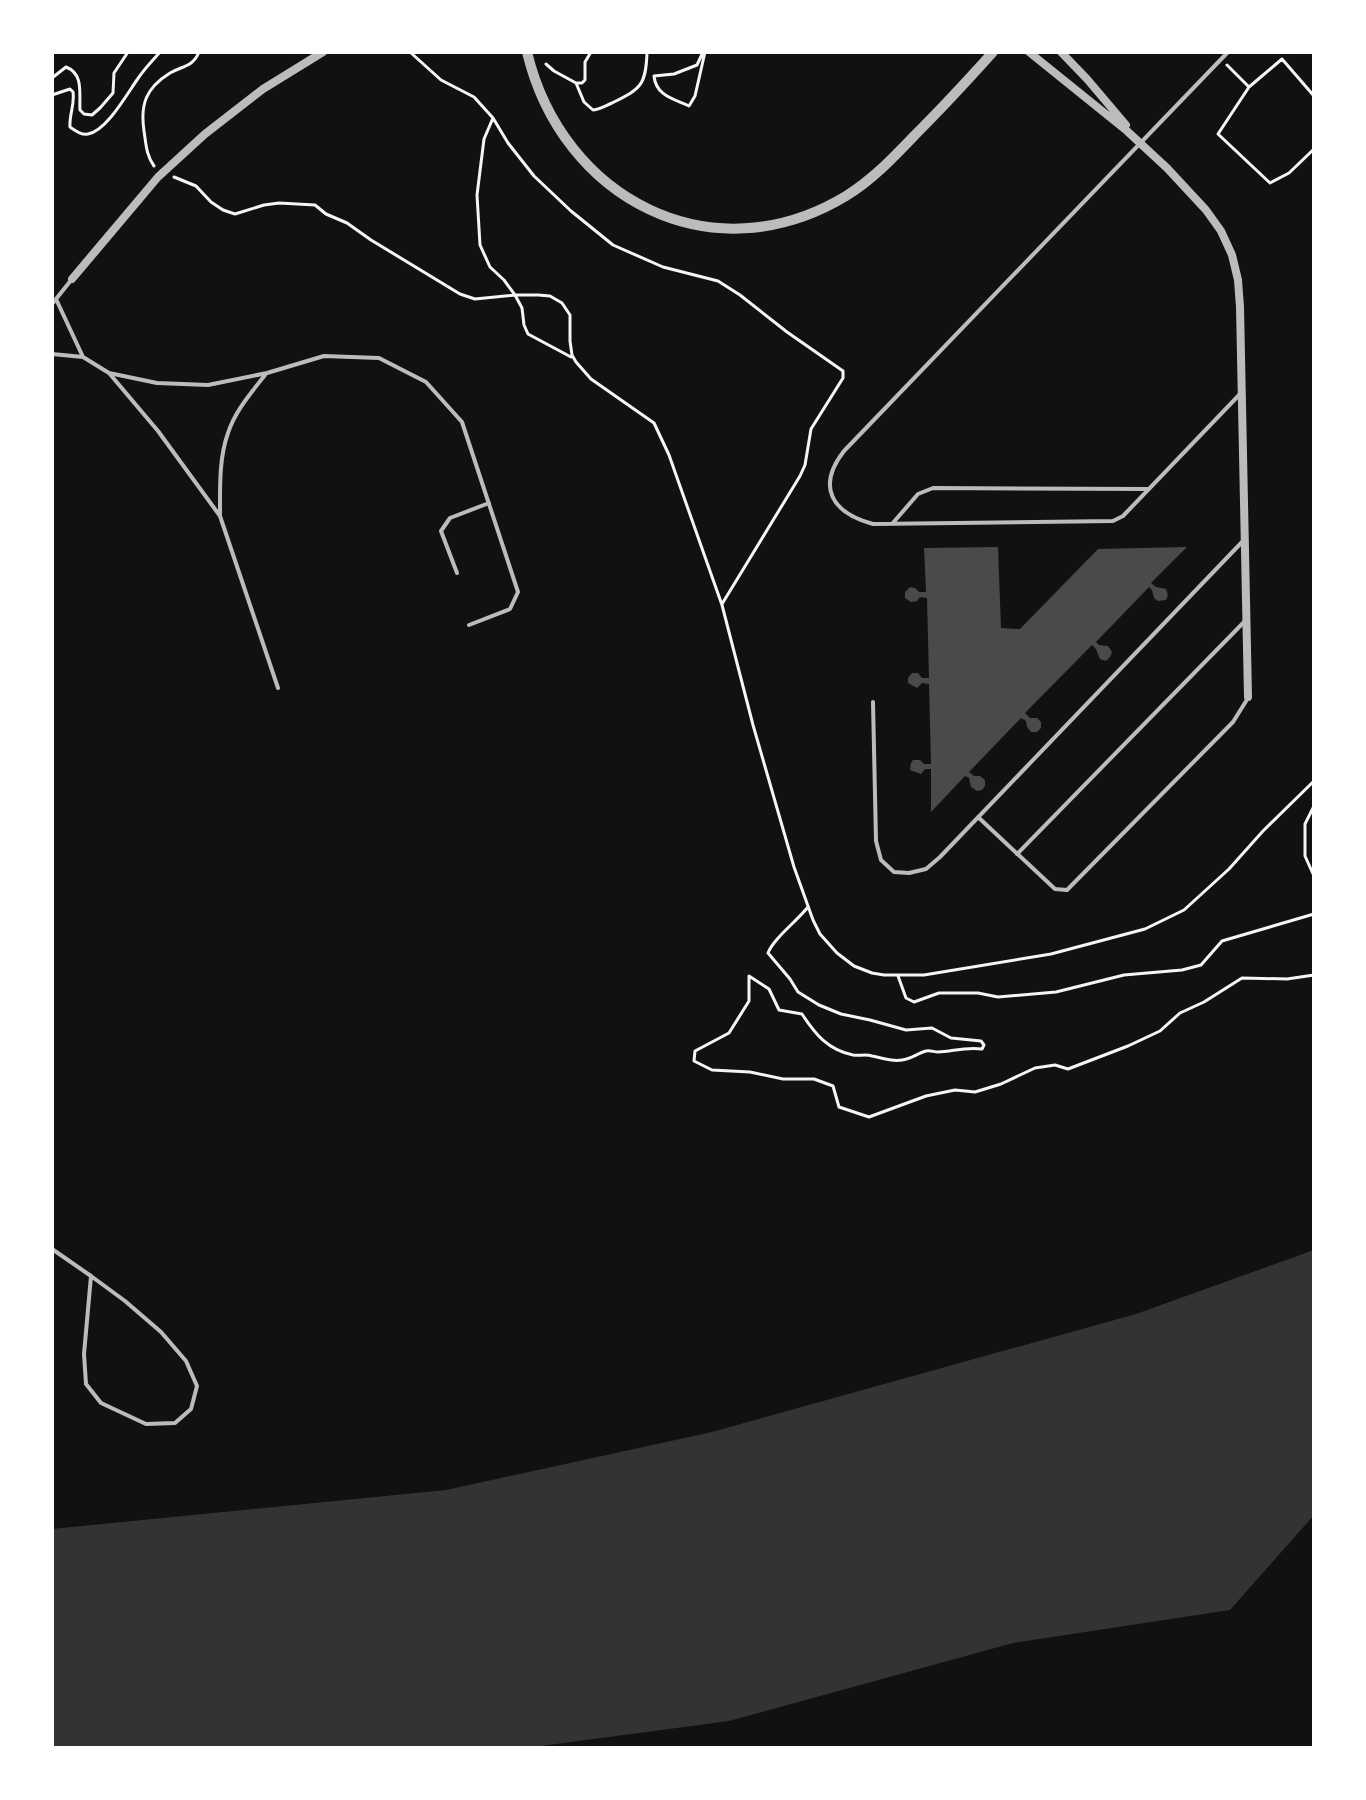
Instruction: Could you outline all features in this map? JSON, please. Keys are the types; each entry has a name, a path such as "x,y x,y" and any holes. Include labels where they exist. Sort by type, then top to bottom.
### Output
{"street":[{"path":"72,279 158,177 205,134 263,89 323,52"},
{"path":"527,52 542,100 556,127 575,153 608,185 636,203 675,219 718,227 753,228 788,222 818,211 868,181 993,52"},
{"path":"1029,52 1141,144"},
{"path":"1061,52 1141,144 1206,210 1221,231 1232,255 1240,307 1248,697"}],"lane":[{"path":"1228,52 844,451 834,464 830,477 831,492 840,508 855,519 873,524 1113,521 1123,516 1242,391"},
{"path":"72,279 54,302 83,357"},
{"path":"52,354 83,357 109,373 158,431 220,516 278,688"},
{"path":"109,373 157,383 208,385 267,373 324,356 379,358 426,382 462,422 518,592 510,609 469,625"},
{"path":"220,516 220,471 228,433 244,402 267,373"},
{"path":"892,524 918,494 933,488 1149,489"},
{"path":"457,573 441,531 450,518 489,503"},
{"path":"873,702 876,841 881,860 894,872 926,869 1245,539"},
{"path":"1017,854 1247,619"},
{"path":"978,817 1055,889 1067,890 1233,722 1248,697"},
{"path":"52,1249 91,1276 125,1301 161,1332 186,1361 197,1386 191,1409 175,1423 146,1424 101,1403 86,1384 84,1354 91,1276"}],"path":[{"path":"52,78 66,67 71,68 78,76 80,110 92,115 113,93 114,73 128,52"},
{"path":"52,95 70,89 73,92 70,127 79,134 90,134 117,112 139,77 160,52"},
{"path":"156,168 148,156 142,111 145,98 171,72 189,65 199,52"},
{"path":"410,52 441,80 474,97 493,118 534,176 613,245 663,267 718,281 843,371 843,378 811,429 800,476 722,605"},
{"path":"576,83 585,80 585,62 591,52"},
{"path":"531,67 545,63 576,83 584,102 593,110 601,109 638,90 646,71 647,52"},
{"path":"704,52 695,96 689,106 664,95 655,85 654,76 674,74 697,65 704,52"},
{"path":"1314,96 1282,59 1249,87 1218,134 1270,183 1289,173 1314,149"},
{"path":"1221,60 1249,87"},
{"path":"493,118 484,139 477,195 480,245 490,267 515,295 522,308 528,334 575,359"},
{"path":"174,177 196,186 211,202 235,214 279,203 315,205 414,267 460,294 475,299 550,296 562,303 570,315 572,355 591,379 654,423 669,455 722,605 753,725 808,907 820,934 854,966 872,973 898,976 938,973 1051,954 1145,929 1184,910 1229,869 1314,781"},
{"path":"1314,806 1305,824 1305,856 1314,876"},
{"path":"808,907 771,944 768,953 798,992 819,1005 851,1018 906,1030 932,1028 951,1038 981,1041 984,1045 982,1049 965,1047 925,1051 902,1060 888,1061 877,1056 856,1056 826,1044 814,1033 802,1014 779,1010 769,989 749,976 749,1001 729,1033 695,1051 694,1061 712,1070 750,1072 783,1079 814,1079 833,1086 839,1107 869,1117 926,1096 955,1090 975,1092 1035,1068 1055,1065 1068,1069 1160,1031 1180,1013 1242,978 1287,979 1314,975"},
{"path":"898,976 906,998 914,1002 939,993 978,993 998,997 1056,992 1124,975 1182,970 1201,965 1222,941 1314,914"}],"shaded area":[{"path":"1314,1250 1314,1515 1230,1610 1013,1643 729,1721 526,1748 52,1748 52,1529 446,1490 712,1432 1136,1314"}],"building":[{"path":"998,547 1001,628 1020,629 1098,549 1187,547 1151,583 1166,589 1166,600 1154,598 1149,587 1096,642 1108,646 1112,652 1110,657 1106,661 1100,659 1092,645 1025,713 1030,718 1037,718 1041,728 1031,732 1021,718 969,772 985,780 982,790 971,787 969,778 965,776 931,812 931,769 925,769 921,774 910,770 913,760 931,764 929,684 922,683 917,688 908,683 912,673 929,678 927,598 920,597 911,602 905,598 905,592 910,587 926,592 924,548"}]}
